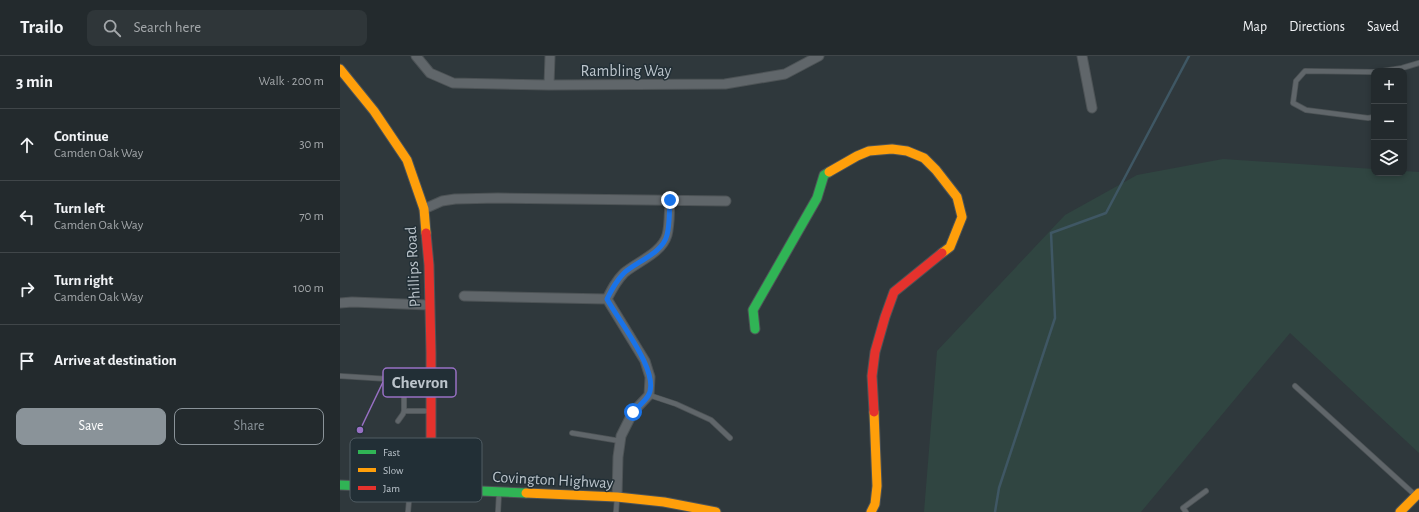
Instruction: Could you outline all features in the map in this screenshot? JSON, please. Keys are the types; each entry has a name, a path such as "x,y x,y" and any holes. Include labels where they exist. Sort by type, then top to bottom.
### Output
{"street":[{"name":"Rambling Way","path":"416,56 430,74 453,83 549,85 725,84 785,74 819,56"},
{"path":"549,85 550,56"},
{"path":"1082,56 1092,108"},
{"name":"Phillips Road","path":"340,69 374,111 408,160 424,209 429,265 431,438"},
{"path":"755,329 753,310 817,198 824,175 857,156 869,151 892,148 924,158 936,170 956,197 962,217 950,247 894,292 875,352 872,376 877,486 875,504 871,512"},
{"path":"424,209 442,201 455,199 498,198 726,201"},
{"path":"607,299 615,283 625,272 647,258 664,243 667,235 670,200"},
{"path":"464,296 607,299"},
{"path":"607,299 645,361 650,377 649,395 633,412 620,441 617,497"},
{"path":"340,303 352,302 429,305"},
{"name":"Covington Highway","path":"340,485 350,485"},
{"name":"Covington Highway","path":"482,491 617,497 664,502 716,512"},
{"path":"1400,512 1418,495"}],"lane":[{"path":"1402,68 1419,63"},
{"path":"1371,72 1305,71 1296,81 1292,102 1306,110 1371,118"},
{"path":"340,376 404,380 404,411 398,421"},
{"path":"1295,386 1418,495"},
{"path":"649,395 676,404 711,420 730,438"},
{"path":"404,411 431,411"},
{"path":"572,433 620,441"},
{"path":"1186,512 1183,508 1206,490"},
{"path":"498,512 500,492"},
{"path":"616,512 617,497"},
{"path":"408,512 409,502"}],"green space":[{"path":"1223,159 1371,169 1371,176 1407,176 1407,171 1419,172 1419,453 1290,333 1141,512 924,512 937,351 1065,215 1137,175"}],"waterway":[{"path":"995,512 999,488 1055,318 1051,233 1106,213 1189,56"}],"traffic: fast":[{"path":"755,329 753,310 817,198 824,175 829,172"},
{"path":"340,485 350,485"},
{"path":"482,491 526,493"}],"traffic: slow":[{"path":"340,69 374,111 407,160 424,209 426,233"},
{"path":"829,172 869,151 892,149 907,151 924,158 936,170 957,197 962,217 950,247 942,253"},
{"path":"871,512 875,504 877,486 874,412"},
{"path":"526,493 617,497 664,502 716,512"},
{"path":"1400,512 1419,493"}],"traffic: jam":[{"path":"426,233 429,265 431,438"},
{"path":"874,412 872,376 875,352 894,292 942,253"}],"place":[{"name":"Chevron","path":"360,430"}],"route":[{"path":"633,412 649,395 650,377 645,361 607,299 615,283 625,272 647,258 664,243 667,235 670,200"}]}
